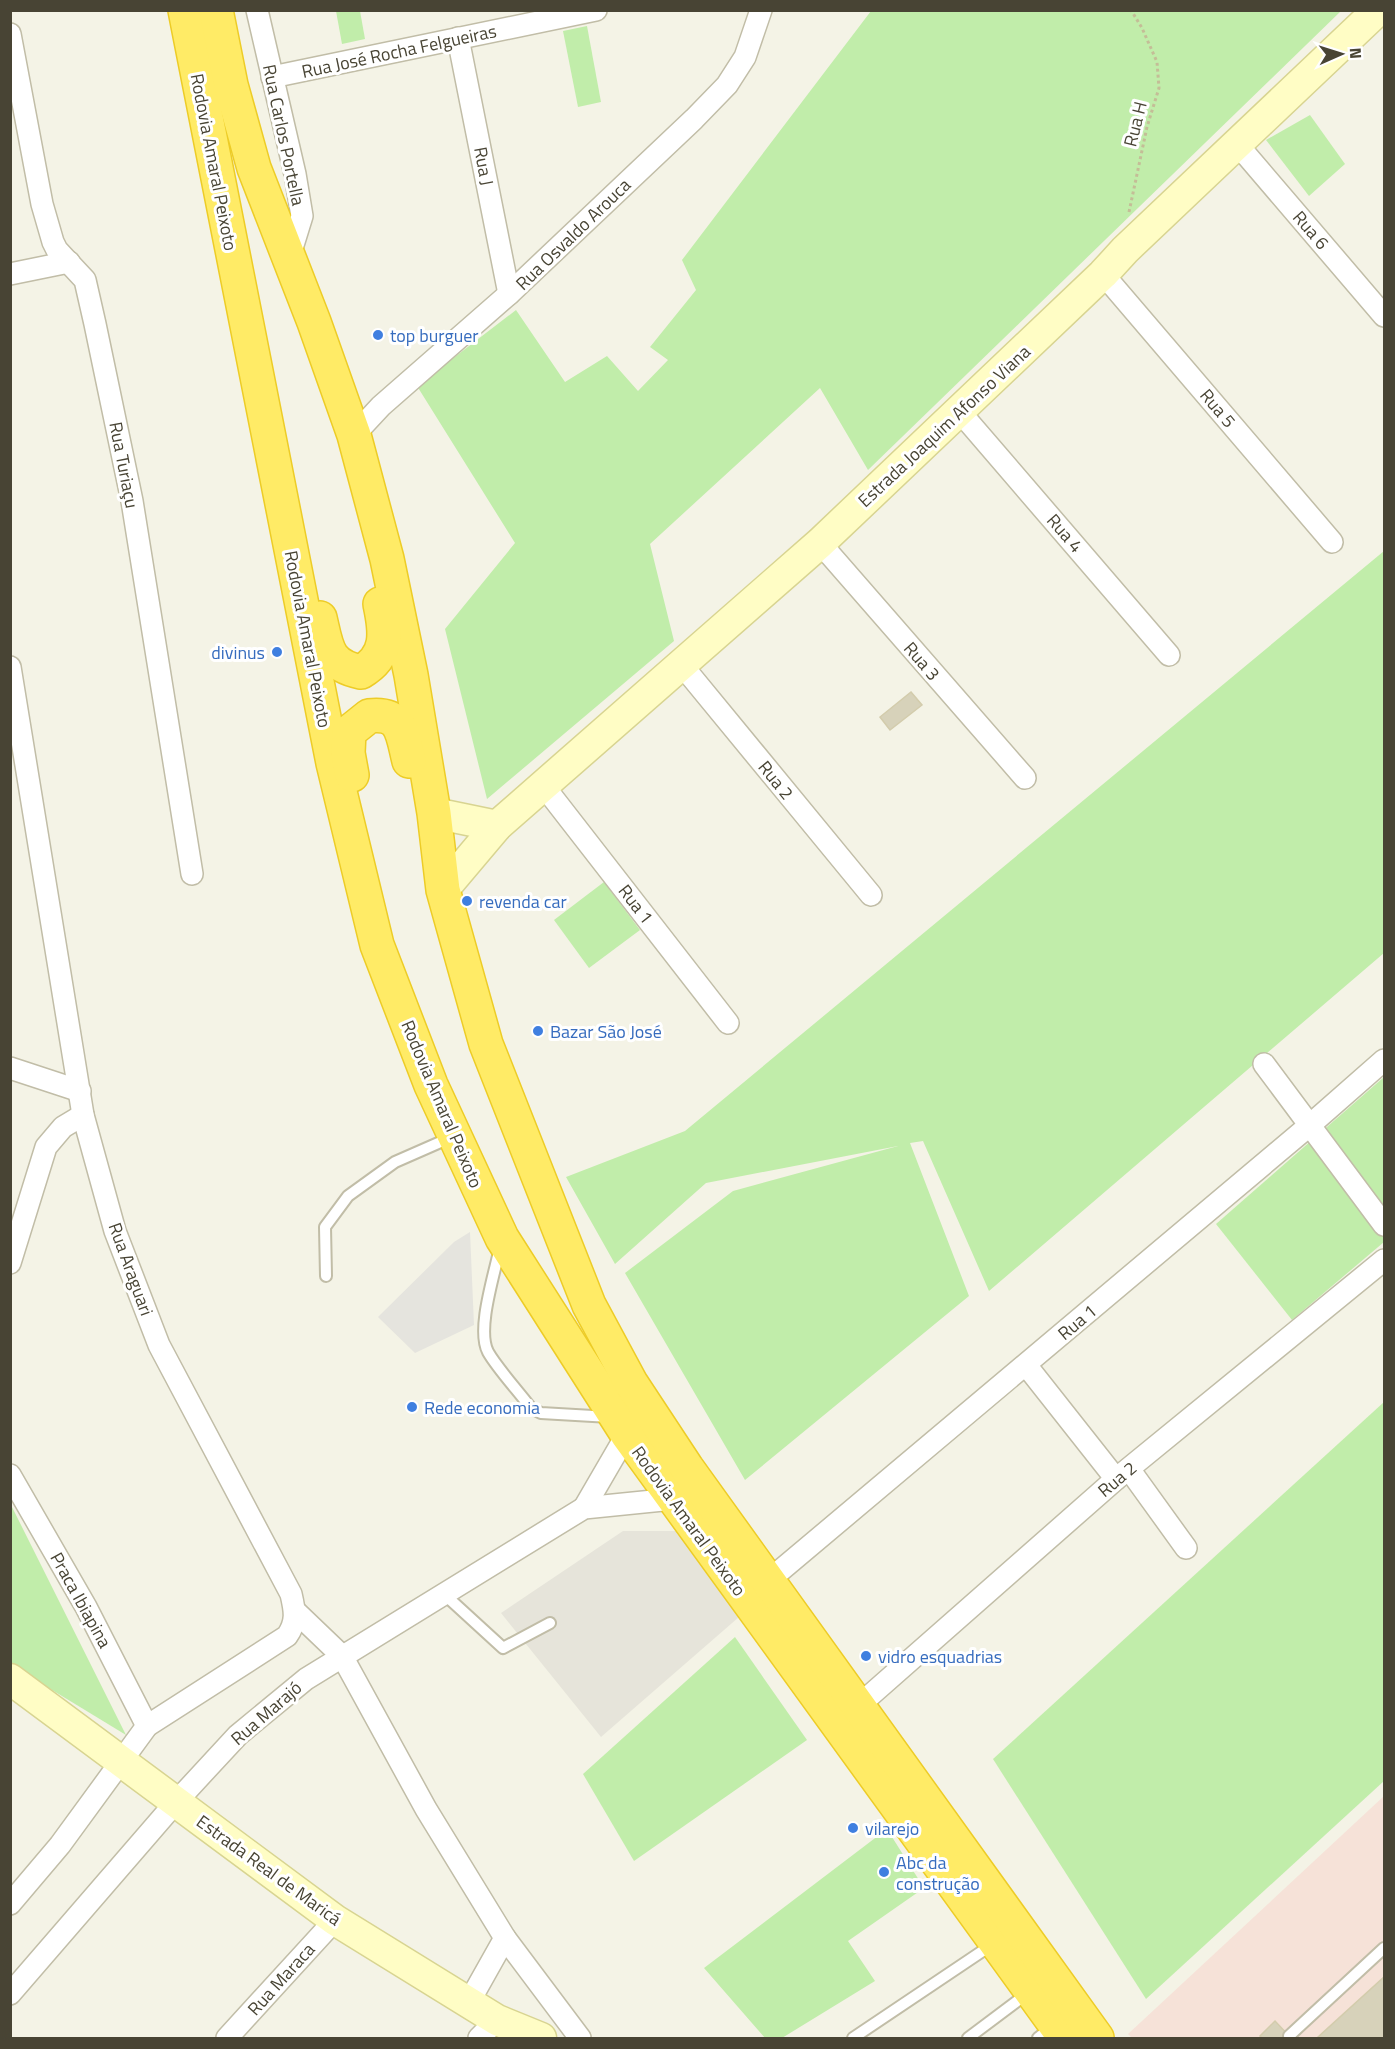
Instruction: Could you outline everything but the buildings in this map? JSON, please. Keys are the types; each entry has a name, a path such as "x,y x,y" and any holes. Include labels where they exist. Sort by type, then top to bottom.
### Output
{"highway":[{"name":"Rodovia Amaral Peixoto","path":"185,10 333,763 377,945 431,1085 502,1238 621,1425 1031,1991 1053,2034"},
{"name":"Rodovia Amaral Peixoto","path":"216,10 240,116 255,168 354,435 387,559 411,675 434,813 443,890 478,1018 589,1305 631,1383 687,1468 1097,2038"},
{"path":"254,358 276,410 330,654 344,668 361,672 379,657 383,643 383,620 374,573 330,418 275,255 274,219"},
{"path":"450,1126 436,1068 392,951 361,828 348,753 349,732 369,716 388,716 396,721 402,733 436,916 459,990 478,1018"}],"street":[{"name":"Rua Carlos Portella","path":"257,10 295,174 302,216 289,258"},
{"name":"Rua José Rocha Felgueiras","path":"272,77 596,10"},
{"name":"Rua Osvaldo Arouca","path":"354,435 381,406 509,294 727,85 746,57 761,10"},
{"name":"Estrada Joaquim Afonso Viana","path":"443,890 497,826 820,543 960,412 1125,250 1379,10"},
{"path":"1379,10 1384,15"},
{"name":"Rua Turiaçu","path":"10,34 14,68 42,204 53,242 57,250 85,280 87,288 132,501 192,874"},
{"name":"Rua J","path":"458,38 509,294"},
{"name":"Rua 6","path":"1237,144 1384,316"},
{"path":"10,274 69,262"},
{"name":"Rua 5","path":"1103,274 1332,542"},
{"name":"Rua 4","path":"960,412 1170,655"},
{"name":"Rua 3","path":"820,543 1025,778"},
{"name":"Rua 2","path":"681,664 871,895"},
{"name":"Rua Araguari","path":"10,667 15,725 83,1115 115,1232 159,1345 291,1594 295,1611"},
{"name":"Rua 1","path":"543,785 728,1023"},
{"path":"434,813 497,826"},
{"name":"Rua 1","path":"768,1581 1310,1125 1384,1060"},
{"path":"1264,1064 1384,1225"},
{"path":"10,1068 80,1091"},
{"path":"10,1263 46,1147 63,1127 83,1115"},
{"name":"Rua 2","path":"857,1707 1123,1474 1384,1260"},
{"path":"1026,1365 1186,1548"},
{"name":"Rua Marajó","path":"584,1508 621,1425"},
{"name":"Praca Ibiapina","path":"10,1475 86,1606 147,1726"},
{"name":"Rua Marajó","path":"10,1994 176,1802 238,1735 306,1679 584,1508 673,1499"},
{"path":"295,1611 342,1656 426,1809 505,1938 580,2038"},
{"path":"10,1904 60,1845 147,1726 287,1636 295,1625 295,1611"},
{"name":"Estrada Real de Maricá","path":"10,1679 335,1920 469,2002 488,2029 541,2038"},
{"name":"Rua Maraca","path":"228,2038 335,1920"},
{"path":"469,2002 505,1938"}],"lane":[{"path":"326,1276 325,1227 348,1196 450,1126"},
{"path":"502,1238 484,1322 483,1337 488,1353 531,1408 541,1413 621,1425"},
{"path":"444,1594 503,1647 550,1623"},
{"path":"853,2038 996,1942"},
{"path":"1289,2036 1384,1948"},
{"path":"968,2038 1031,1991"}],"path":[{"name":"Rua H","path":"1125,250 1130,203 1147,127 1159,88 1157,62 1131,10"}],"shaded area":[{"path":"470,1232 474,1325 415,1353 378,1317 454,1242"},
{"path":"623,1531 680,1531 739,1617 601,1737 501,1613"},
{"path":"1384,1796 1384,2038 1132,2038 1128,2034"}],"green space":[{"path":"336,11 360,11 365,39 342,44"},
{"path":"871,11 1341,11 868,470 820,388 650,544 674,641 487,799 445,629 515,543 417,386 516,310 565,382 607,356 638,391 668,360 650,347 696,290 682,260"},
{"path":"587,26 601,102 578,107 563,31"},
{"path":"1310,115 1345,164 1309,196 1266,140"},
{"path":"1384,551 1384,953 989,1291 923,1141 910,1143 969,1296 745,1480 625,1273 733,1191 898,1146 706,1183 615,1264 566,1177 685,1131"},
{"path":"604,882 640,930 589,968 554,920"},
{"path":"1384,1077 1384,1242 1292,1320 1216,1224"},
{"path":"1384,1402 1384,1781 1146,1999 993,1759"},
{"path":"11,1505 126,1735 11,1665"},
{"path":"735,1637 807,1740 634,1861 583,1774"},
{"path":"887,1829 924,1888 848,1941 875,1981 782,2038 765,2038 704,1968"}],"place":[{"name":"top burguer","path":"378,335"},
{"name":"divinus","path":"277,652"},
{"name":"revenda car","path":"467,901"},
{"name":"Bazar São José","path":"538,1031"},
{"name":"Rede economia","path":"412,1407"},
{"name":"vidro esquadrias","path":"866,1656"},
{"name":"vilarejo","path":"853,1828"},
{"name":"Abc da construção","path":"884,1872"}]}
